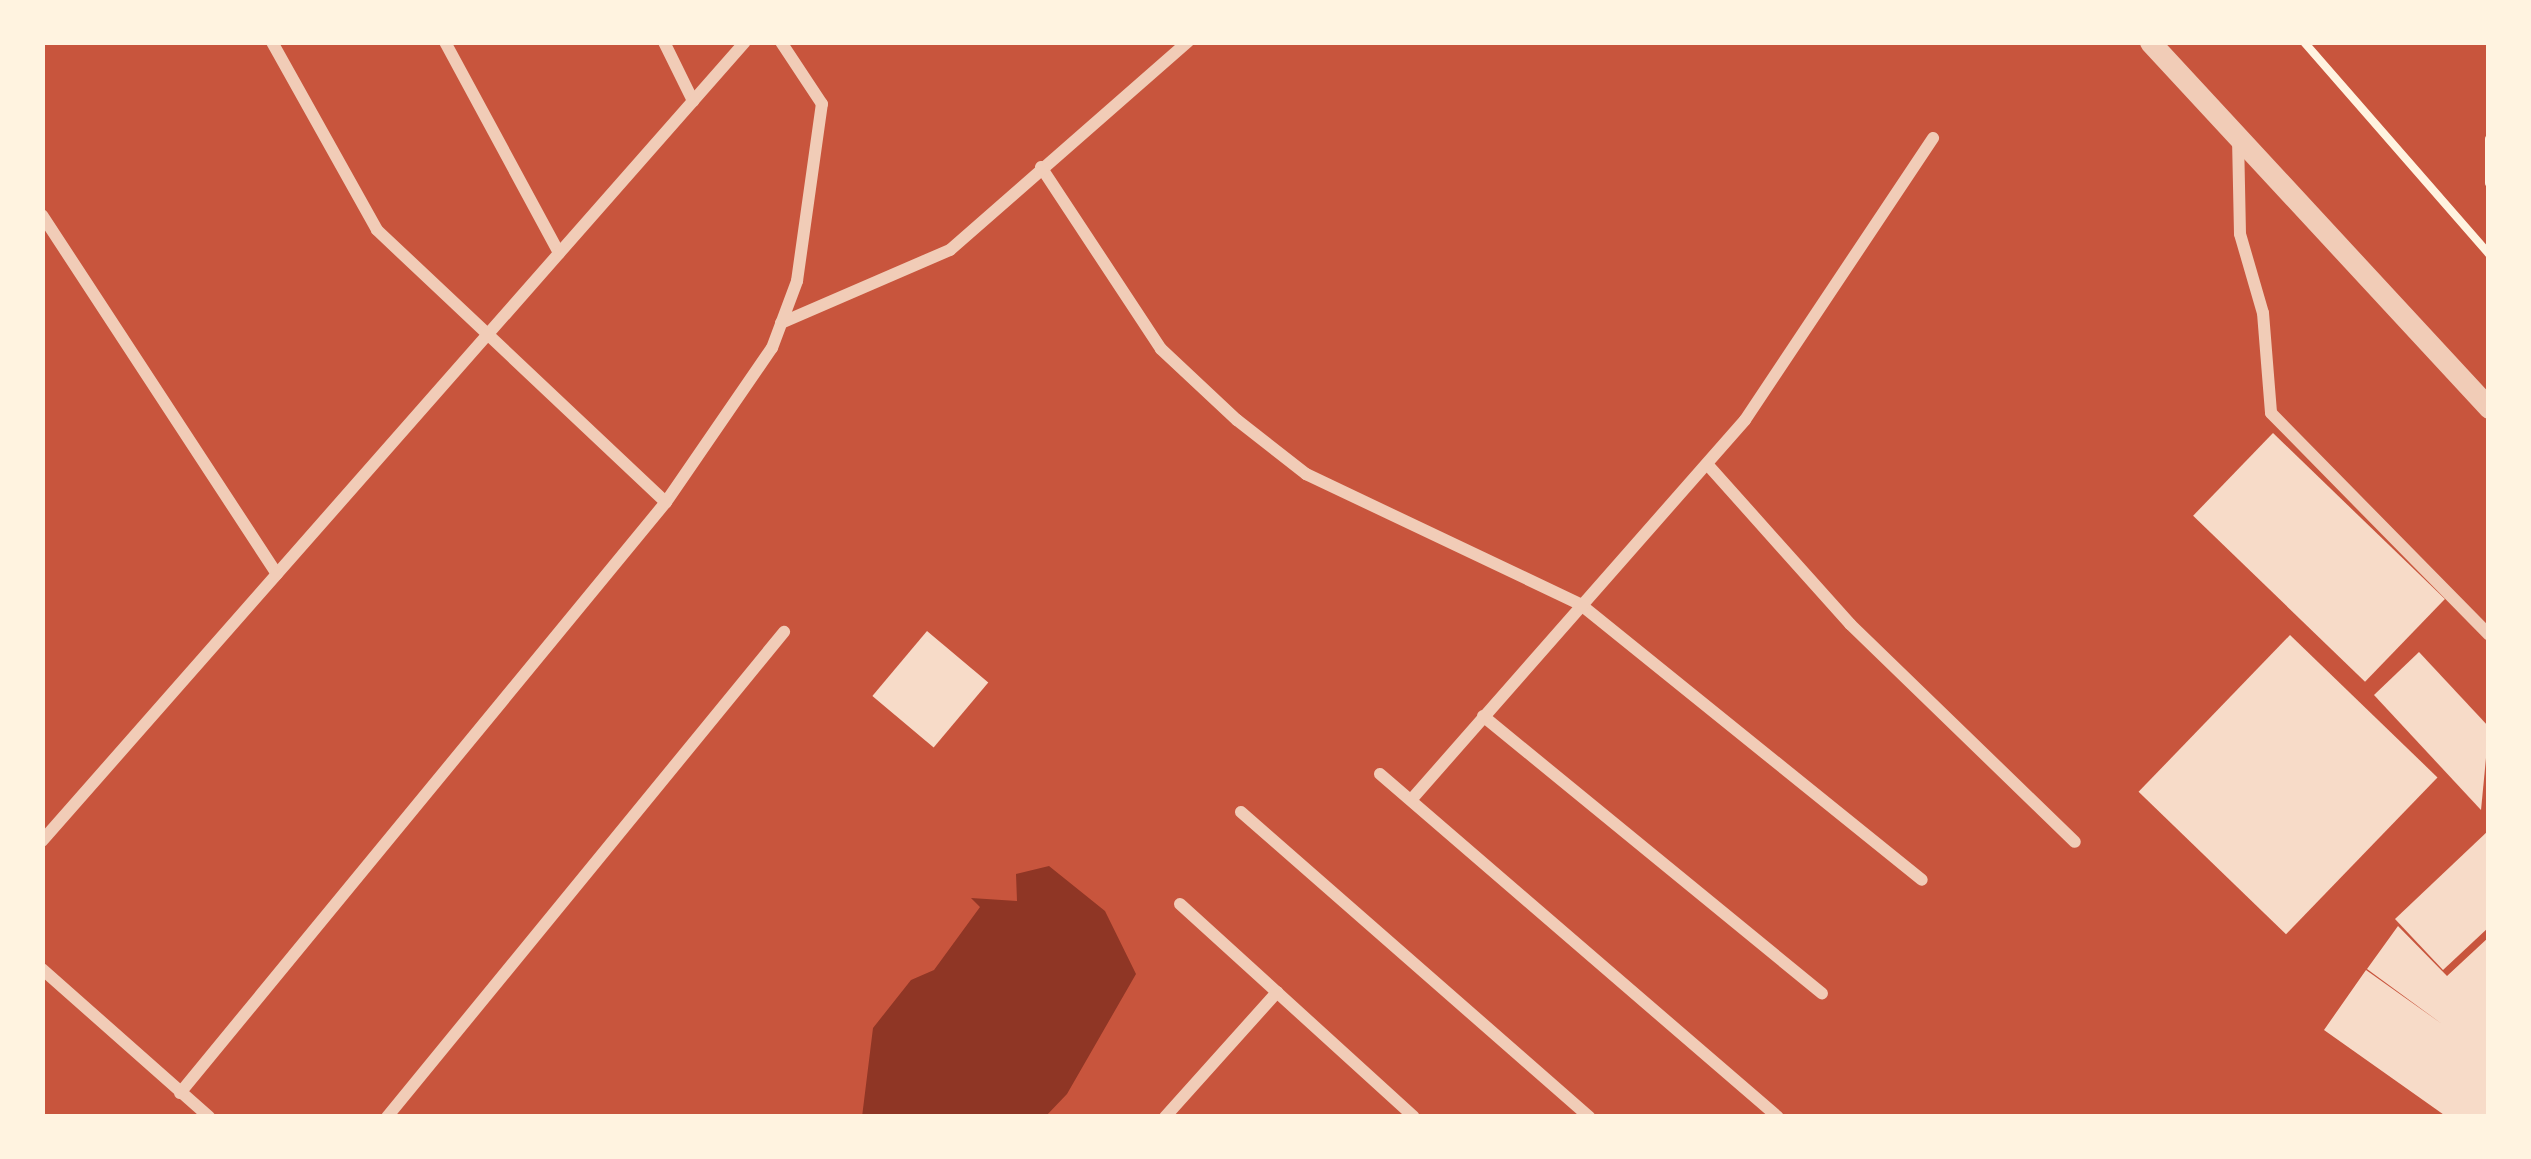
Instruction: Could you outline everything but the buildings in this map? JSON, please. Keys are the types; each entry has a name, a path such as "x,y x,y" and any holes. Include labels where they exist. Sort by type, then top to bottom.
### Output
{"street":[{"path":"272,42 377,230 666,502"},
{"path":"445,42 559,254"},
{"path":"664,42 693,101"},
{"path":"42,841 745,42"},
{"path":"180,1093 666,502 782,322 822,104 782,42"},
{"path":"782,322 950,250 1188,42"},
{"path":"2150,42 2489,408"},
{"path":"2238,137 2240,234 2263,313 2271,413 2489,635"},
{"path":"1411,800 1707,464 1933,138"},
{"path":"1042,167 1161,349 1237,420 1306,474 1580,604 1922,880"},
{"path":"42,214 277,574"},
{"path":"1707,464 1768,541 2074,842"},
{"path":"387,1117 784,632"},
{"path":"1483,716 1822,993"},
{"path":"1380,774 1778,1117"},
{"path":"1241,812 1589,1117"},
{"path":"1180,904 1414,1117"},
{"path":"42,969 209,1117"},
{"path":"1166,1117 1277,992"}],"path":[{"path":"2304,42 2489,254"},
{"path":"2489,139 2489,183"}],"shaded area":[{"path":"1049,866 1105,911 1136,974 1067,1094 1045,1117 862,1117 873,1028 911,980 934,970 980,907 971,898 1017,901 1016,874"}]}
